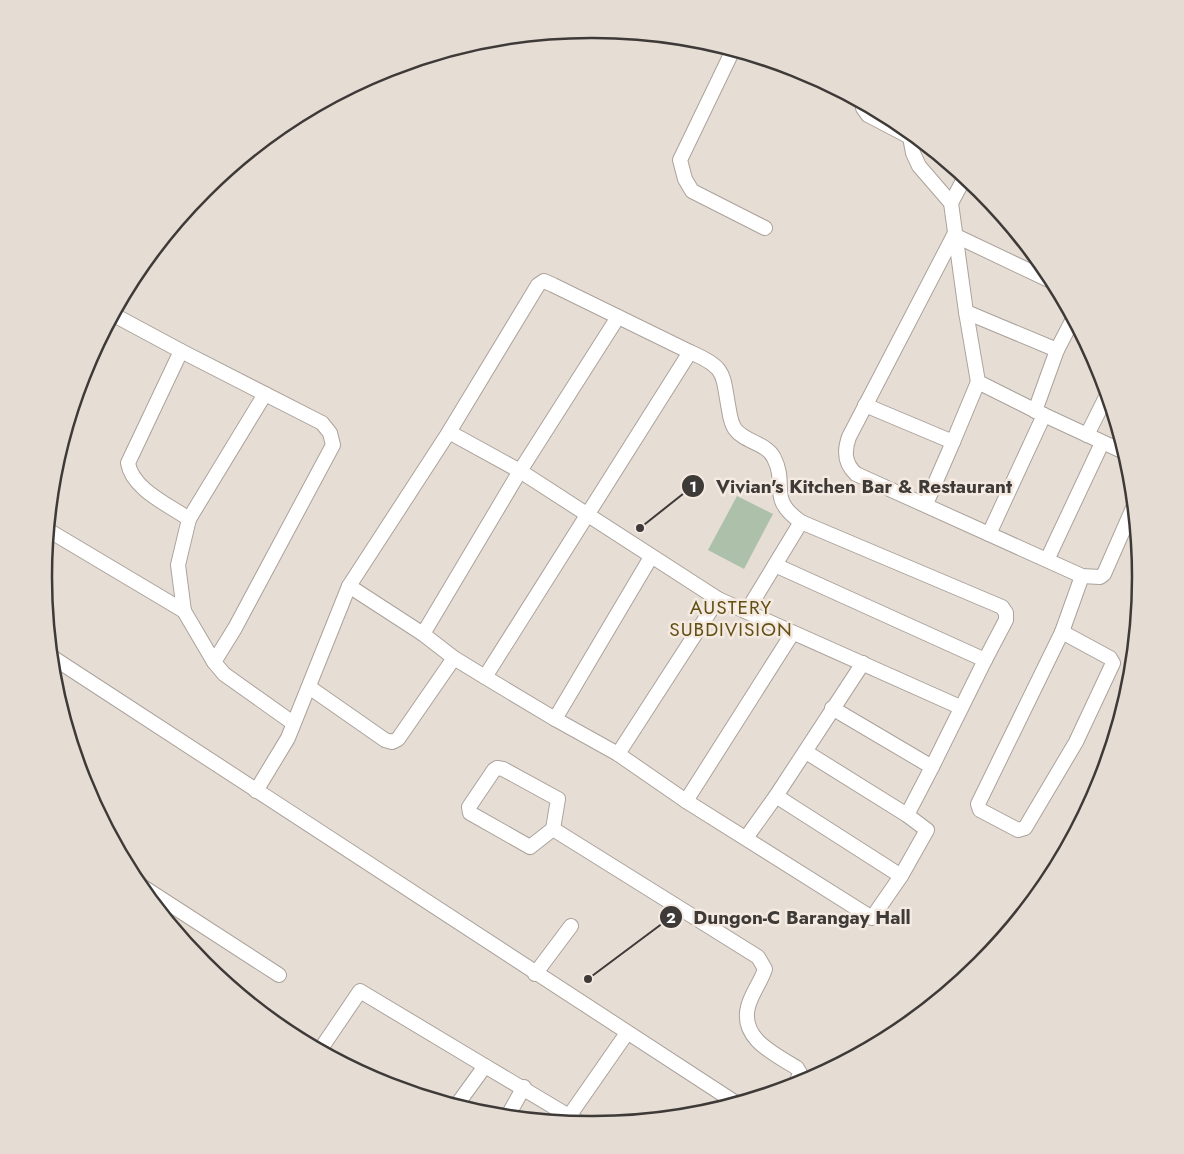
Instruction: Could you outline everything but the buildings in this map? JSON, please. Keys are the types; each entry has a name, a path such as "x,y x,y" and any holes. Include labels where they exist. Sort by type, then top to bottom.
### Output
{"street":[{"path":"730,56 680,160 681,169 692,191 765,228"},
{"path":"912,143 913,153 919,166 951,203"},
{"path":"926,504 978,382 954,235 951,203 961,184"},
{"path":"954,235 1040,276"},
{"path":"954,235 844,449 850,469 856,474 1082,576 1100,577 1104,574 1128,521"},
{"path":"256,791 288,738 349,586 449,432 538,285 544,281 713,362 722,373 733,426 743,436 773,455 776,462 779,494 783,504 789,513 801,522 1002,607 1006,613 1006,620 960,707 907,815"},
{"path":"966,312 1057,350"},
{"path":"422,634 520,471 618,317"},
{"path":"119,318 322,424 330,433 333,445 254,593 214,662"},
{"path":"989,534 1040,413 1057,350 1069,326"},
{"path":"180,351 128,463 130,473 136,482 189,519"},
{"path":"486,677 690,352"},
{"path":"978,382 1116,449"},
{"path":"266,394 189,519 178,565 184,612 214,662 229,679 293,723"},
{"path":"1087,435 1103,403"},
{"path":"865,405 953,442"},
{"path":"449,432 520,471 718,600 747,611 792,634 863,663 960,707"},
{"path":"1047,560 1102,443"},
{"path":"747,611 801,522"},
{"path":"55,534 184,612"},
{"path":"556,719 651,557"},
{"path":"775,565 985,660"},
{"path":"1062,632 1110,658 1113,663 1071,750 1025,828 1018,830 980,810 978,804 1062,632 1082,576"},
{"path":"349,586 422,634 454,658 618,754 686,801 872,918 901,876 927,830 907,815 806,752"},
{"path":"618,754 718,600"},
{"path":"686,801 792,634"},
{"path":"310,687 385,740 392,742 398,739 454,658"},
{"path":"60,662 728,1099"},
{"path":"746,838 806,752 832,708 863,663"},
{"path":"832,708 932,767"},
{"path":"503,769 558,799 553,829 530,847 470,813 469,807 494,770 503,769"},
{"path":"776,796 901,876"},
{"path":"553,829 758,957 765,969 748,1006 748,1025 758,1043 800,1073 799,1074"},
{"path":"157,896 279,975"},
{"path":"535,974 571,926"},
{"path":"324,1045 360,991 485,1066 524,1087 562,1115"},
{"path":"570,1115 627,1032"},
{"path":"460,1100 485,1066"},
{"path":"512,1110 524,1087"}],"green space":[{"path":"737,496 773,514 744,569 708,550"}],"place":[{"name":"Vivian's Kitchen Bar & Restaurant","path":"640,528"},
{"name":"Dungon-C Barangay Hall","path":"588,979"}],"district":[{"name":"AUSTERY SUBDIVISION","path":"731,618"}]}
